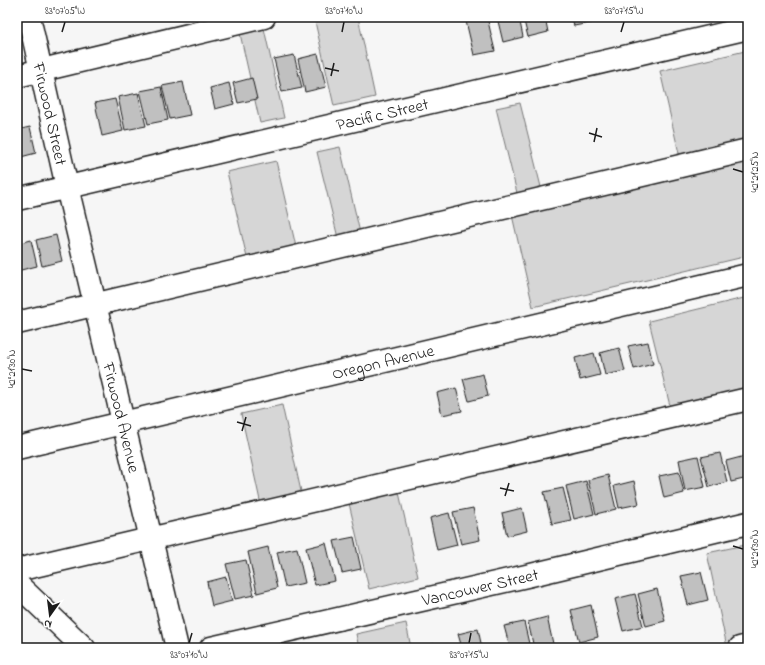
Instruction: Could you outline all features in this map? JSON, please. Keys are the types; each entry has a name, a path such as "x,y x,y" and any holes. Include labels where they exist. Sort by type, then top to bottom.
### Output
{"street":[{"name":"Firwood Street","path":"29,17 67,187"},
{"path":"17,76 264,17"},
{"name":"Pacific Street","path":"17,199 748,28"},
{"path":"17,323 748,150"},
{"name":"Firwood Avenue","path":"67,187 177,648"},
{"name":"Oregon Avenue","path":"17,448 748,275"},
{"path":"17,570 748,399"},
{"name":"Vancouver Street","path":"211,648 523,577 748,523"},
{"path":"17,584 84,648"},
{"path":"740,648 748,646"}],"shaded area":[{"path":"314,17 358,17 375,97 334,106"},
{"path":"263,24 284,118 260,123 239,29"},
{"path":"745,51 748,65 748,146 681,162 660,71"},
{"path":"520,103 543,195 519,201 496,108"},
{"path":"340,147 361,237 339,242 317,152"},
{"path":"748,160 748,256 533,307 512,215"},
{"path":"276,161 297,251 248,262 227,172"},
{"path":"748,297 748,391 671,410 649,321"},
{"path":"282,405 302,496 261,505 241,414"},
{"path":"398,488 418,577 369,589 348,499"},
{"path":"745,545 748,562 748,643 727,647 707,553"},
{"path":"406,623 411,648 359,648 356,634"}],"building":[{"path":"465,17 487,17 495,51 474,55"},
{"path":"497,17 519,17 523,37 503,42"},
{"path":"523,17 545,17 548,32 528,37"},
{"path":"572,17 594,17 595,22 574,26"},
{"path":"596,17 617,17 597,22"},
{"path":"318,54 326,87 305,92 298,59"},
{"path":"294,55 302,88 282,92 274,59"},
{"path":"252,78 257,99 238,103 233,83"},
{"path":"183,82 190,115 170,119 162,86"},
{"path":"229,83 234,104 215,109 210,88"},
{"path":"161,87 168,120 148,124 140,91"},
{"path":"138,93 146,126 125,130 118,97"},
{"path":"115,99 123,131 102,136 95,103"},
{"path":"30,127 36,153 17,158 17,130"},
{"path":"56,235 62,261 42,266 36,240"},
{"path":"31,240 37,266 17,271 17,244"},
{"path":"648,342 653,364 634,369 628,346"},
{"path":"619,348 625,371 605,375 600,353"},
{"path":"594,353 600,375 580,380 575,358"},
{"path":"483,374 488,396 469,401 463,379"},
{"path":"456,388 462,411 442,415 437,393"},
{"path":"720,453 727,482 709,487 701,457"},
{"path":"698,456 705,487 685,491 679,460"},
{"path":"745,456 748,478 731,482 726,461"},
{"path":"679,472 684,493 664,498 659,476"},
{"path":"608,475 616,509 596,514 588,480"},
{"path":"586,481 594,514 574,519 566,486"},
{"path":"634,481 639,504 619,508 614,486"},
{"path":"563,488 571,520 552,524 544,492"},
{"path":"473,508 480,540 461,544 453,512"},
{"path":"522,508 527,531 507,536 502,513"},
{"path":"449,513 457,545 437,550 430,518"},
{"path":"354,537 361,569 342,573 334,541"},
{"path":"326,543 335,581 315,585 306,548"},
{"path":"268,547 277,588 257,593 248,552"},
{"path":"297,548 305,583 285,587 277,552"},
{"path":"246,560 254,595 235,599 226,564"},
{"path":"701,572 708,600 688,605 681,576"},
{"path":"226,577 232,601 212,606 207,582"},
{"path":"657,589 665,621 646,626 638,594"},
{"path":"635,594 643,626 623,631 615,599"},
{"path":"591,605 598,637 579,642 571,610"},
{"path":"547,617 554,648 534,648 528,622"},
{"path":"524,622 530,648 510,648 504,626"},
{"path":"478,629 482,648 462,648 458,634"},
{"path":"434,644 435,648 416,648"}]}
